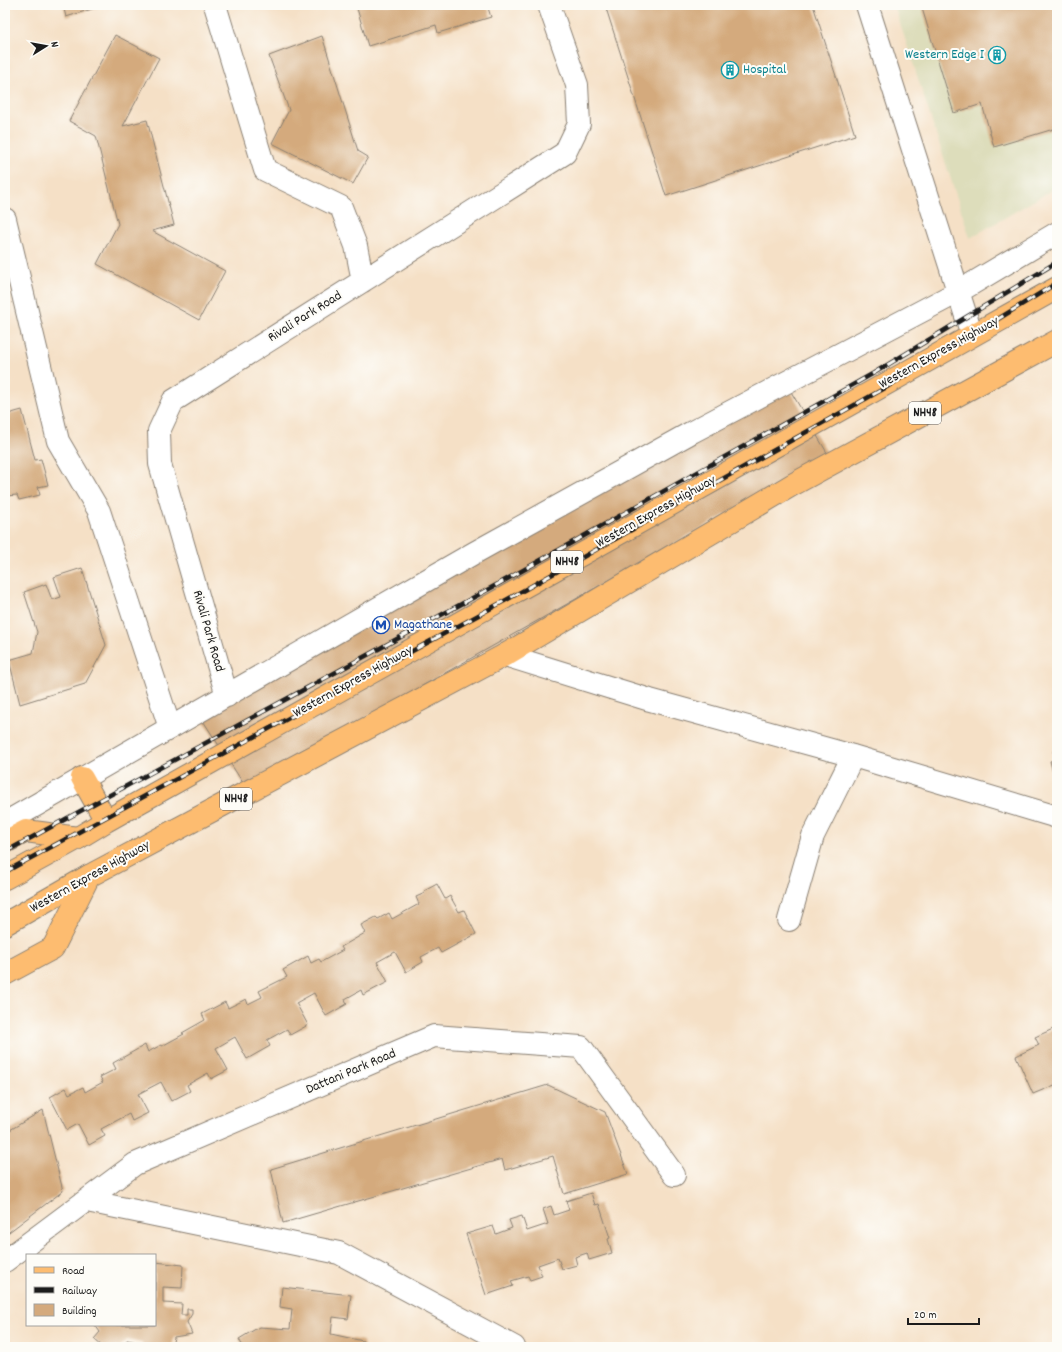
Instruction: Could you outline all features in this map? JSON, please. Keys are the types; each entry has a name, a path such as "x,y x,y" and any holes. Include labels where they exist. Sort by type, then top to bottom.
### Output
{"main road":[{"name":"Western Express Highway","path":"5,878 1057,288"},
{"name":"Western Express Highway","path":"5,924 89,876 505,656 792,485 1057,341"},
{"path":"82,778 106,821"},
{"path":"5,842 26,831 78,838"},
{"path":"5,974 53,948 89,876"}],"street":[{"path":"215,5 265,170 341,207 356,246 363,281"},
{"name":"Rivali Park Road","path":"227,696 160,464 159,431 173,401 565,153 579,124 577,85 549,5"},
{"path":"867,5 972,335"},
{"path":"5,219 58,441 99,511 170,728"},
{"path":"5,823 494,542 692,432 958,292 1057,233"},
{"path":"505,656 650,700 853,756 1057,817"},
{"path":"789,920 814,836 853,756"},
{"name":"Dattani Park Road","path":"5,1260 87,1201 135,1164 434,1036 581,1047 674,1175"},
{"path":"87,1201 339,1253 514,1347"}],"shaded area":[{"path":"894,5 1057,5 1057,187 970,238"}],"building":[{"path":"63,5 105,5 66,17"},
{"path":"356,5 487,5 491,17 438,33 436,25 368,46"},
{"name":"Hospital","path":"605,5 813,5 855,135 666,196"},
{"name":"Western Edge I","path":"921,5 1057,5 1057,128 994,147 982,104 954,113"},
{"path":"115,35 159,58 123,126 147,120 174,225 152,231 225,271 199,320 97,264 118,224 96,136 69,121"},
{"path":"322,36 358,151 368,157 353,184 272,143 289,110 269,56"},
{"path":"787,385 829,456 245,786 200,716"},
{"path":"22,410 35,460 41,459 48,485 38,487 40,495 19,500 17,495 5,496 5,423 9,424 8,414"},
{"path":"82,568 106,645 85,684 20,704 9,660 33,653 37,632 24,592 46,584 52,600 61,597 54,577"},
{"path":"1057,750 1057,781 1055,781 1050,761 1055,760 1053,751"},
{"path":"437,884 445,899 450,896 459,912 464,910 476,934 441,953 438,948 421,957 423,962 406,972 395,952 377,962 388,982 363,995 361,990 345,999 347,1004 326,1016 314,993 296,1003 308,1025 290,1035 287,1029 267,1040 270,1046 247,1059 235,1037 216,1048 228,1070 211,1079 208,1073 187,1085 190,1091 171,1101 161,1082 138,1094 148,1113 132,1121 129,1114 101,1129 105,1136 89,1145 78,1124 67,1130 50,1097 66,1088 69,1094 83,1087 85,1092 103,1082 100,1077 116,1069 113,1063 145,1045 148,1052 161,1045 162,1046 205,1020 202,1014 225,1002 228,1008 246,999 248,1004 262,997 259,991 287,977 283,970 308,956 311,963 319,959 321,962 343,950 341,947 365,933 361,925 376,917 378,919 389,913 392,919 419,904 416,897 425,893 424,891"},
{"path":"1053,1029 1057,1038 1057,1084 1033,1094 1016,1056 1039,1045 1035,1037"},
{"path":"548,1085 605,1112 628,1174 564,1194 553,1156 505,1170 502,1159 283,1223 271,1169"},
{"path":"43,1110 63,1191 5,1235 5,1133"},
{"path":"591,1193 595,1205 599,1204 610,1238 608,1239 612,1253 589,1260 587,1253 575,1257 577,1265 562,1269 558,1258 538,1265 542,1276 530,1280 528,1276 511,1281 513,1286 486,1295 466,1234 493,1226 496,1234 512,1228 509,1220 522,1216 527,1231 548,1224 543,1209 551,1206 554,1215 569,1210 566,1201"},
{"path":"156,1262 183,1265 182,1288 163,1287 163,1303 182,1304 181,1315 187,1315 187,1309 192,1309 192,1314 187,1322 192,1334 174,1337 172,1347 144,1347 142,1343 127,1340 120,1347 103,1347 94,1339 100,1332 96,1326 156,1326"},
{"path":"282,1287 351,1295 348,1319 333,1317 331,1334 363,1341 364,1347 243,1347 239,1339 259,1327 290,1329 292,1309 280,1307"}],"railway":[{"path":"5,852 500,583 874,373 1057,262"},
{"path":"5,872 508,599 885,388 1057,283"}],"place":[{"name":"Western Edge I","path":"997,55"},
{"name":"Hospital","path":"730,70"},
{"name":"Magathane","path":"381,625"}]}
